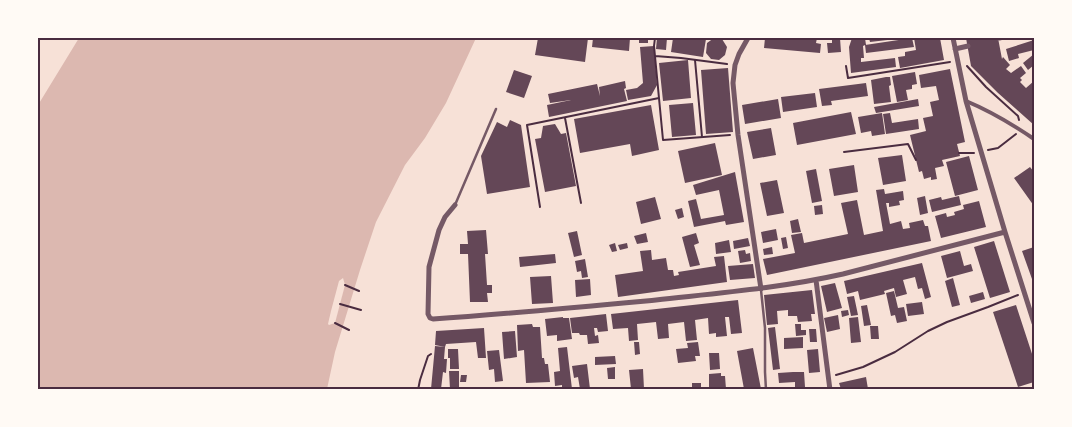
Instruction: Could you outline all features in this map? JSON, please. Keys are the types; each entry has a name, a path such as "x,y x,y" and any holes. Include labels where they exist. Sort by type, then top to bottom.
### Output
{"street":[{"path":"748,38 735,65 733,83 738,135 761,289"},
{"path":"953,38 966,101 1034,323"},
{"path":"955,49 968,46"},
{"path":"966,101 990,111 1034,139"},
{"path":"455,205 441,223 430,267 428,314 433,319 514,314 761,289 816,280 1005,232"},
{"path":"816,280 830,390"}],"lane":[{"path":"455,205 496,109"},
{"path":"761,289 766,390"}],"path":[{"path":"655,38 654,46 664,140 738,135"},
{"path":"655,56 735,65"},
{"path":"695,60 702,137"},
{"path":"846,66 848,78 957,61"},
{"path":"959,153 970,154 998,148 1022,130 1018,116 968,68 966,61"},
{"path":"540,206 526,125 659,98"},
{"path":"565,118 581,203"},
{"path":"844,152 908,144 916,160"},
{"path":"345,285 359,291"},
{"path":"828,377 863,367 895,352 921,335 947,322 988,308 1024,292"},
{"path":"340,304 361,310"},
{"path":"335,323 349,330"},
{"path":"418,390 428,356 431,354"}],"shaded area":[{"path":"79,38 476,38 446,103 425,138 405,165 376,222 335,352 327,389 38,389 38,105"}],"pier":[{"path":"343,278 345,285 335,323 329,325 339,281"}],"building":[{"path":"538,38 588,38 585,62 535,55"},
{"path":"593,38 630,38 629,51 592,47"},
{"path":"639,38 648,38 648,43 639,43"},
{"path":"657,38 667,38 666,50 656,49"},
{"path":"673,38 706,39 703,57 671,52"},
{"path":"714,38 722,39 727,47 725,55 719,60 711,59 706,53 707,43"},
{"path":"765,38 817,38 816,43 821,44 820,53 764,48"},
{"path":"832,38 840,38 841,52 828,53 827,43 832,43"},
{"path":"852,38 865,38 866,45 912,38 914,47 866,53 865,45 863,46 864,58 861,58 861,62 895,58 896,67 851,73 849,47"},
{"path":"869,38 895,38 896,39 870,42"},
{"path":"914,38 940,38 944,60 900,68 898,57 905,56 905,52 916,50"},
{"path":"966,38 998,38 1002,59 1003,57 1010,65 1006,69 1011,73 1021,66 1026,73 1020,78 1022,80 1020,82 1026,88 1034,81 1034,125 971,66"},
{"path":"1034,40 1034,50 1018,54 1019,58 1009,61 1006,49"},
{"path":"654,46 657,85 651,96 628,100 626,90 637,88 643,83 640,47"},
{"path":"1034,54 1034,65 1028,70 1023,63"},
{"path":"688,60 691,98 663,101 659,63"},
{"path":"728,68 733,132 706,134 701,70"},
{"path":"950,69 965,142 957,144 960,156 942,160 944,166 935,168 937,179 931,180 931,177 924,179 922,171 919,172 910,135 926,131 923,118 933,116 930,102 939,100 936,86 921,88 919,75"},
{"path":"514,70 532,76 524,98 506,92"},
{"path":"915,72 917,84 912,85 912,89 906,90 908,100 897,102 892,76"},
{"path":"890,77 891,102 874,104 871,80"},
{"path":"625,81 626,88 624,89 627,101 549,117 547,105 571,100 550,103 548,94 597,84 600,96 599,87"},
{"path":"866,83 868,96 831,101 832,105 822,106 819,89"},
{"path":"815,93 817,107 783,112 781,97"},
{"path":"778,99 781,118 745,124 742,105"},
{"path":"918,99 919,106 876,113 874,107"},
{"path":"693,103 696,135 672,137 669,105"},
{"path":"651,105 659,150 632,156 630,144 580,153 574,119"},
{"path":"851,112 856,134 797,145 793,123"},
{"path":"882,113 885,134 872,136 871,131 861,133 858,117"},
{"path":"890,113 892,123 918,119 919,129 886,134 883,114"},
{"path":"510,120 521,125 530,187 487,194 481,156 497,122 507,127"},
{"path":"555,124 561,134 566,133 576,186 545,192 535,139 541,138 543,126"},
{"path":"771,128 776,155 753,159 747,132"},
{"path":"715,143 722,175 685,183 678,151"},
{"path":"902,155 906,181 883,185 878,158"},
{"path":"969,156 978,190 955,196 946,162"},
{"path":"854,165 858,192 834,196 829,169"},
{"path":"1030,167 1034,172 1034,206 1014,178"},
{"path":"816,169 822,201 812,203 806,171"},
{"path":"735,172 744,222 726,225 725,221 694,227 688,201 696,199 701,219 724,215 719,190 696,195 693,185"},
{"path":"777,180 784,213 767,216 760,183"},
{"path":"884,189 885,194 903,191 904,200 899,201 900,205 889,207 889,203 886,203 890,224 901,221 903,229 910,228 909,223 923,220 925,226 928,226 931,241 767,275 763,259 795,253 791,235 802,233 804,243 848,234 841,203 857,200 864,235 883,231 876,190"},
{"path":"925,196 928,213 920,215 917,198"},
{"path":"959,196 961,205 932,212 929,200 941,197 942,200"},
{"path":"655,197 661,219 641,224 636,202"},
{"path":"979,201 986,227 941,238 935,216 946,213 947,217 955,215 954,212 964,209 963,205"},
{"path":"822,205 823,214 815,215 814,206"},
{"path":"682,208 684,217 678,219 675,210"},
{"path":"798,219 801,232 792,233 790,221"},
{"path":"776,229 778,240 763,243 761,232"},
{"path":"486,230 488,254 485,254 487,285 492,285 492,293 487,293 488,302 470,302 468,254 460,254 460,244 468,244 467,231"},
{"path":"577,231 582,255 574,257 568,233"},
{"path":"646,233 648,242 637,244 634,236"},
{"path":"696,233 699,243 694,245 700,265 690,267 682,237"},
{"path":"786,237 788,248 783,249 781,238"},
{"path":"748,238 750,246 734,249 733,241"},
{"path":"729,240 731,252 716,254 715,243"},
{"path":"994,241 1010,292 990,298 974,247"},
{"path":"615,243 617,251 612,252 609,245"},
{"path":"627,243 628,248 620,250 618,245"},
{"path":"772,247 773,254 764,255 763,249"},
{"path":"1034,247 1034,278 1032,279 1022,251"},
{"path":"651,250 652,260 666,258 668,270 673,270 674,276 679,275 678,272 716,266 714,257 724,256 727,282 618,297 615,275 643,271 640,251"},
{"path":"745,250 746,254 750,253 751,261 740,263 738,251"},
{"path":"960,251 964,266 971,264 973,271 947,278 941,256"},
{"path":"555,254 556,263 520,267 519,257"},
{"path":"585,259 588,277 582,278 581,271 577,272 575,261"},
{"path":"922,263 931,297 925,299 922,288 918,289 915,277 903,280 907,294 896,297 894,288 884,291 885,294 860,300 858,291 847,294 844,281"},
{"path":"753,264 755,278 730,280 728,266"},
{"path":"551,276 553,303 532,304 530,277"},
{"path":"953,278 960,305 952,307 945,281"},
{"path":"590,279 591,295 576,297 575,280"},
{"path":"835,283 842,308 827,312 821,286"},
{"path":"812,290 815,314 811,314 812,321 798,322 797,316 788,316 788,310 777,311 778,324 767,325 764,295"},
{"path":"894,291 898,308 904,307 907,321 897,323 895,315 891,316 886,293"},
{"path":"983,292 985,299 971,303 969,296"},
{"path":"854,296 858,315 851,316 847,297"},
{"path":"738,300 742,333 731,334 729,317 725,317 727,336 716,337 716,333 709,334 708,318 695,320 697,340 686,341 684,322 668,324 669,338 658,339 656,322 637,324 638,340 629,341 628,328 613,329 611,314"},
{"path":"922,302 924,314 908,316 906,304"},
{"path":"867,305 871,325 864,326 861,306"},
{"path":"1016,305 1034,360 1034,382 1018,387 993,312"},
{"path":"848,310 849,315 842,317 841,311"},
{"path":"606,314 608,331 598,332 597,328 594,328 595,336 598,335 599,343 588,344 587,335 572,333 570,318"},
{"path":"838,315 840,329 827,332 824,318"},
{"path":"858,317 861,342 851,343 849,318"},
{"path":"569,318 572,339 557,341 557,335 547,336 545,319"},
{"path":"532,324 533,327 540,327 542,358 544,358 545,364 548,364 550,382 526,383 524,350 518,351 517,325"},
{"path":"795,324 801,324 801,330 806,330 806,335 796,336"},
{"path":"870,326 878,326 879,339 871,339"},
{"path":"775,327 780,369 773,370 768,328"},
{"path":"484,328 486,358 478,358 476,342 446,344 445,347 435,345 436,331"},
{"path":"809,329 816,329 817,342 810,342"},
{"path":"515,331 517,357 504,359 502,332"},
{"path":"803,337 803,348 784,349 784,338"},
{"path":"634,342 639,342 640,354 635,355"},
{"path":"698,342 700,356 695,356 696,361 678,363 676,349 688,348 687,343"},
{"path":"435,346 445,347 444,359 447,359 446,373 443,372 441,389 431,389"},
{"path":"567,347 572,389 562,389 562,385 555,386 554,372 560,371 558,348"},
{"path":"753,348 761,389 744,389 737,351"},
{"path":"448,349 458,349 459,369 450,369"},
{"path":"818,349 820,372 809,373 807,350"},
{"path":"499,350 503,381 495,382 494,369 489,370 487,351"},
{"path":"709,353 719,353 720,369 710,370"},
{"path":"615,356 616,364 595,365 595,357"},
{"path":"587,364 590,389 580,389 578,377 574,378 572,366"},
{"path":"615,367 615,379 608,379 607,368"},
{"path":"643,369 644,389 631,389 629,370"},
{"path":"449,371 459,371 459,389 450,389"},
{"path":"804,372 805,387 795,387 795,382 779,383 778,373"},
{"path":"721,373 721,376 725,376 726,389 703,389 709,388 709,374"},
{"path":"461,375 467,375 466,382 460,382"},
{"path":"866,377 868,389 841,389 839,383"},
{"path":"692,383 701,383 701,389 692,389"}]}
